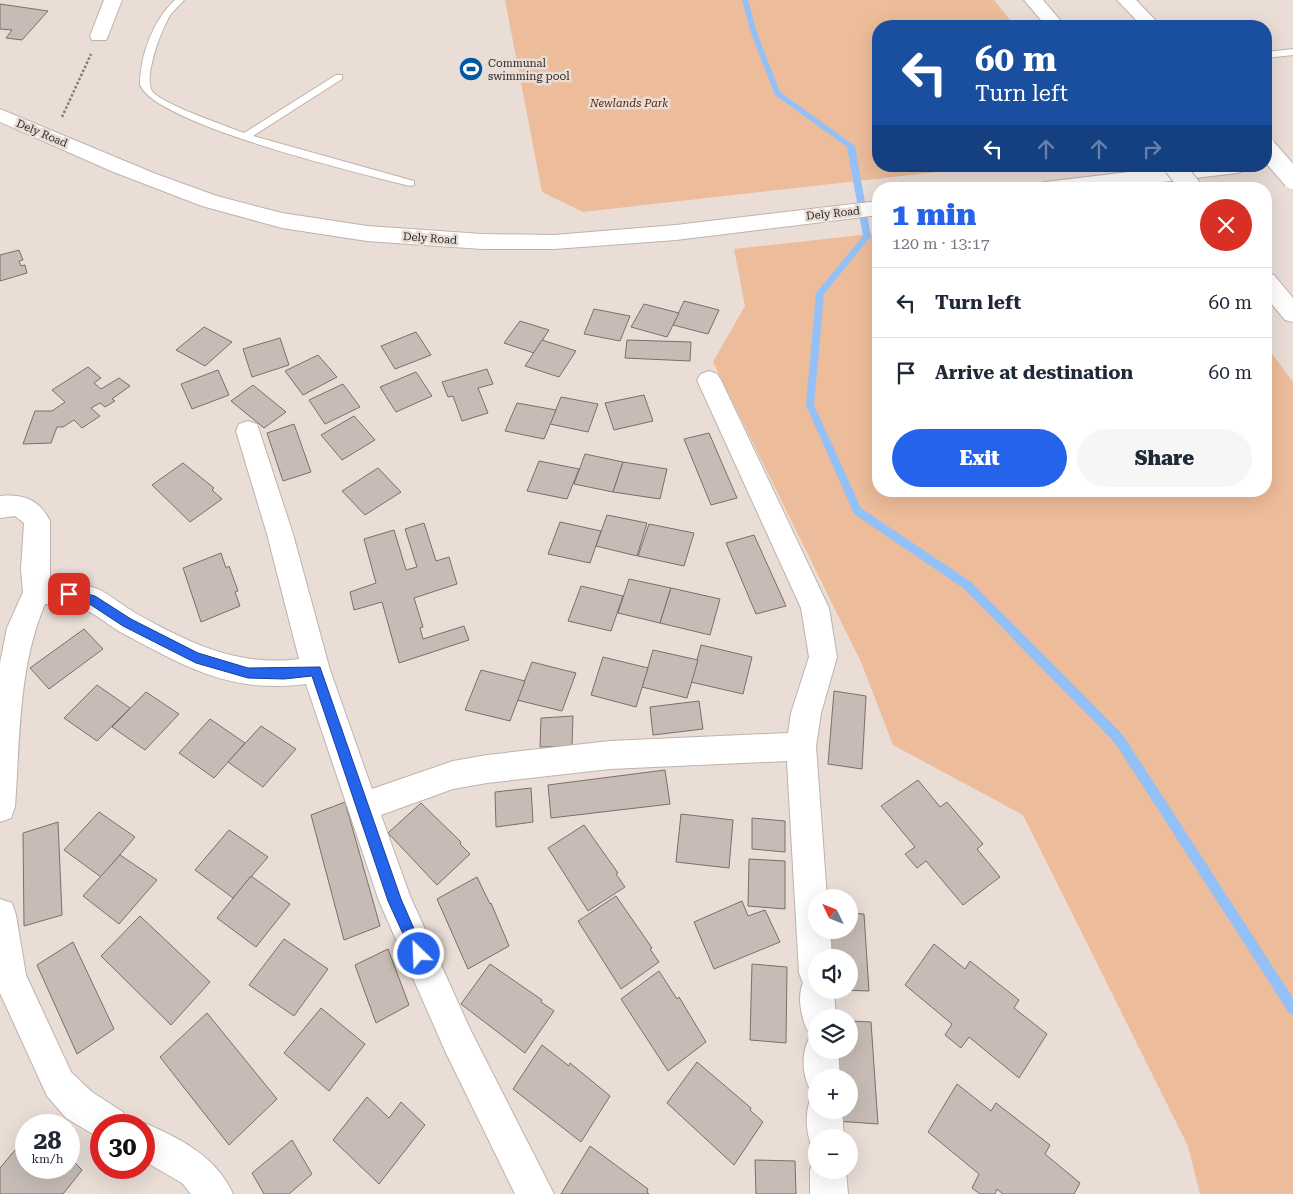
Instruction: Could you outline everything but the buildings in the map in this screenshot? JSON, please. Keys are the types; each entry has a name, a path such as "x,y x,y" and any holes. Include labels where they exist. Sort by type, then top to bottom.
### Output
{"main road":[{"path":"99,36 113,0"},
{"path":"1033,0 1051,20"},
{"path":"1126,0 1146,20"},
{"name":"Dely Road","path":"0,115 184,193 241,211 300,225 370,234 487,242 554,242 631,236 872,209"},
{"path":"1272,155 1293,179"},
{"path":"1272,162 1293,160"},
{"path":"1179,172 1187,182"},
{"path":"1103,182 1187,172"},
{"path":"1272,288 1293,314"},
{"path":"709,380 815,608 823,657 806,713 801,746 814,949"},
{"path":"248,431 280,534 316,670 395,901 458,1041 535,1194"},
{"path":"0,807 10,685 21,628 37,592 35,568 37,521 30,512 6,506"},
{"path":"37,592 69,594 91,599 127,622 196,658 248,673 284,674 316,670"},
{"path":"363,807 435,780 487,769 610,755 801,746"},
{"path":"0,915 10,978 59,1084 79,1105 93,1114"},
{"path":"155,1147 195,1170 214,1194"},
{"path":"828,1179 829,1194"}],"lane":[{"path":"180,0 168,12 159,28 144,83 148,92 160,100 213,126 244,137 291,152 410,183"},
{"path":"1272,54 1293,52"},
{"path":"244,137 339,77"}],"path":[{"path":"52,138 99,36"}],"green space":[{"name":"Newlands Park","path":"505,0 994,0 1010,20 872,20 872,172 938,172 583,212 542,192"},
{"path":"872,234 872,497 1272,497 1272,354 1293,382 1293,1194 1200,1194 1188,1146 1023,815 893,745 861,662 713,362 745,306 734,249"}],"waterway":[{"path":"745,0 754,33 777,93 851,146 867,236 820,293 810,405 857,511 967,585 1119,739 1293,1009"}],"place":[{"name":"Communal swimming pool","path":"471,69"}],"route":[{"path":"69,594 91,599 127,622 196,658 248,673 284,674 316,670 395,901 419,954"}]}
